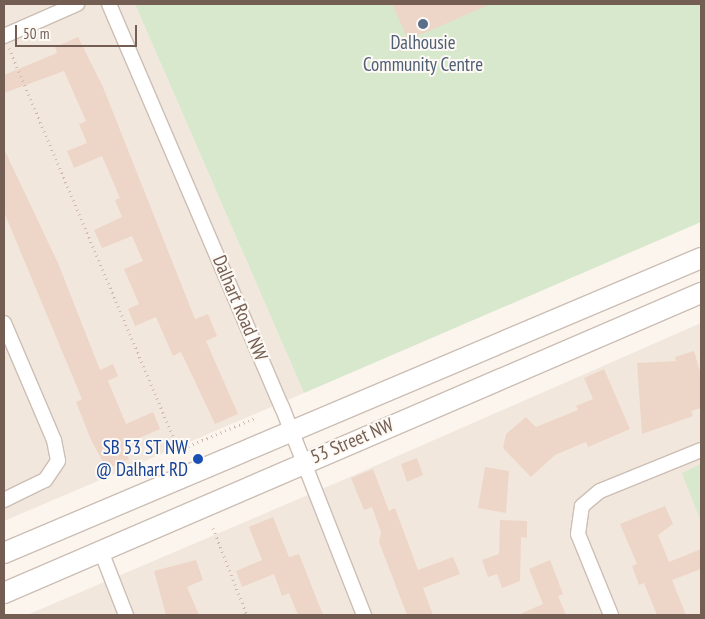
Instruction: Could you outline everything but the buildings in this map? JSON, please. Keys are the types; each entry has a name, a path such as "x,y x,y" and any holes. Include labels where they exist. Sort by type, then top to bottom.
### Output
{"main road":[{"name":"53 Street NW","path":"4,553 701,258"},
{"name":"53 Street NW","path":"4,593 304,461 701,293"}],"street":[{"path":"5,40 77,4"},
{"name":"Dalhart Road NW","path":"109,4 304,461 364,615"},
{"path":"4,323 54,440 58,461 45,480 4,500"},
{"path":"611,615 578,534 582,506 600,490 701,450"},
{"path":"101,551 126,615"}],"path":[{"path":"5,40 179,450 255,418"},
{"path":"212,528 248,615"}],"shaded area":[{"path":"4,4 135,4 304,393 4,521"},
{"path":"701,323 701,615 27,615 343,480"}],"green space":[{"path":"135,4 701,4 701,222 304,393"},
{"path":"701,464 701,522 682,473"}],"place":[{"name":"Dalhousie Community Centre","path":"423,24"},
{"name":"SB 53 ST NW @ Dalhart RD","path":"198,459"}]}
